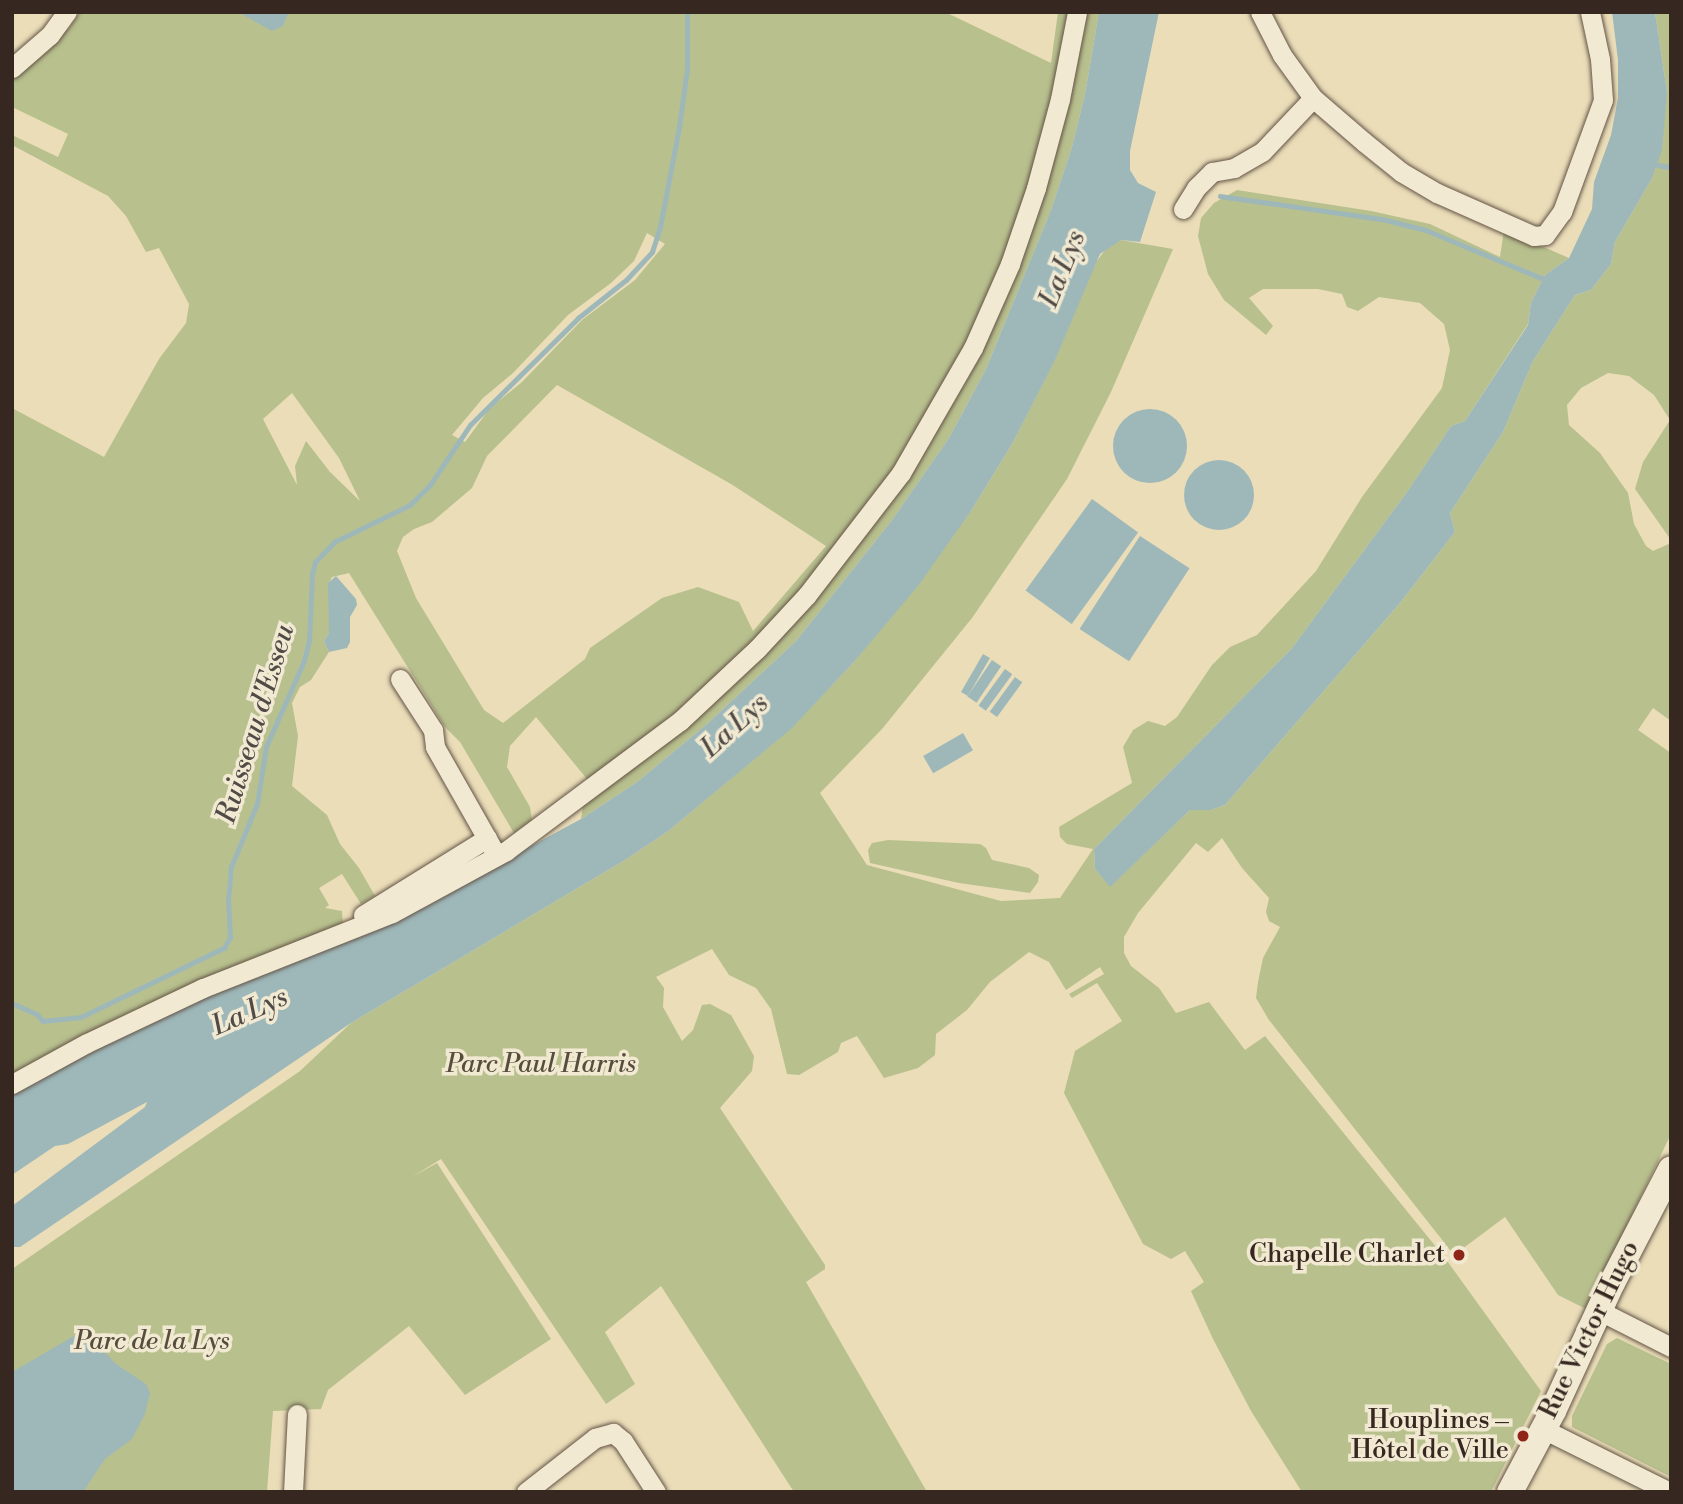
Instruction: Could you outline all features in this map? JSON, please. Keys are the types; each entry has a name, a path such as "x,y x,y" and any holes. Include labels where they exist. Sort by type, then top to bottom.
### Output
{"main road":[{"name":"Rue Victor Hugo","path":"1516,1488 1670,1170"}],"street":[{"path":"12,68 50,34 67,12"},
{"path":"12,1084 95,1039 203,988 392,912 497,856 626,764 680,721 740,664 807,596 901,472 972,348 1010,264 1036,188 1060,99 1077,12"},
{"path":"1260,12 1282,55 1313,98 1401,172 1437,193 1534,236 1545,234 1562,212 1603,100 1600,59 1590,12"},
{"path":"1183,209 1196,188 1212,172 1234,168 1262,152 1313,98"},
{"path":"400,679 433,730 435,747 497,856"},
{"path":"348,931 359,917 487,838"},
{"path":"1600,1311 1671,1347"},
{"path":"293,1492 296,1414"},
{"path":"1543,1429 1670,1492"},
{"path":"526,1492 595,1438 612,1433 624,1441 656,1492"}],"green space":[{"path":"80,12 945,12 1051,63 1058,12 1099,12 1085,94 1072,147 1051,210 986,369 949,438 892,520 796,641 707,724 637,782 581,819 587,779 536,717 510,746 507,767 530,807 532,820 514,833 460,742 445,727 349,573 332,577 329,583 329,633 324,641 329,652 311,680 300,687 292,703 298,736 292,786 327,815 340,844 359,868 375,896 361,904 342,874 319,888 329,905 325,908 342,911 343,927 12,1093 12,408 104,457 159,359 186,323 189,304 159,248 146,252 126,216 108,196 12,145 12,135 58,157 68,134 12,107 12,79 69,28","holes":["647,233 665,244 635,280 582,320 522,382 490,408 465,442 452,435 483,398 513,373 568,315 611,283 634,261","557,385 731,484 826,546 753,631 739,602 698,587 662,598 590,648 585,659 503,723 484,710 416,598 397,551 403,537 432,522 472,488 487,456","292,393 339,458 360,501 330,472 306,441 295,466 297,485 263,419"]},
{"path":"1655,12 1671,12 1671,540 1635,489 1643,462 1670,420 1654,395 1629,376 1608,373 1581,388 1567,405 1569,425 1600,453 1628,493 1634,524 1646,546 1653,551 1671,543 1671,721 1653,708 1638,730 1671,753 1671,1134 1586,1309 1558,1295 1505,1217 1454,1255 1269,1020 1256,998 1263,958 1280,927 1269,921 1266,912 1269,898 1242,868 1222,838 1208,852 1196,843 1138,913 1124,937 1124,953 1131,966 1159,988 1176,1013 1209,1002 1245,1050 1265,1036 1445,1258 1541,1391 1491,1492 1302,1492 1251,1411 1213,1339 1191,1291 1204,1282 1185,1251 1171,1259 1143,1244 1064,1093 1075,1051 1122,1021 1097,983 1072,998 1069,994 1104,974 1100,967 1066,990 1049,962 1029,952 990,982 967,1010 936,1034 935,1055 918,1068 884,1078 857,1036 841,1043 838,1052 799,1075 787,1074 771,1009 756,988 729,975 712,949 656,977 664,988 663,1007 682,1041 693,1030 702,1005 710,1004 731,1015 754,1056 752,1071 720,1108 825,1265 825,1269 806,1282 927,1492 794,1492 661,1286 605,1332 635,1384 606,1404 441,1159 412,1177 437,1163 551,1339 465,1395 409,1326 328,1390 321,1409 273,1411 267,1492 12,1492 12,1269 300,1071 351,1023 625,860 667,832 790,729 853,663 971,511 1012,444 1055,359 1094,265 1108,246 1121,240 1173,249 1111,392 1067,479 972,618 882,729 820,793 867,865 1001,901 1060,898 1093,849 1067,844 1060,837 1059,827 1132,783 1123,747 1133,730 1148,721 1165,726 1177,717 1212,665 1230,647 1257,635 1316,571 1362,497 1442,388 1450,350 1444,324 1420,303 1379,297 1358,311 1347,307 1342,294 1318,289 1263,289 1249,298 1273,326 1266,335 1224,300 1208,274 1198,236 1201,218 1214,203 1237,190 1371,211 1430,224 1500,257 1504,230 1569,258 1545,275 1531,302 1528,324 1465,421 1451,426 1407,492 1292,648 1094,849 1095,869 1110,886 1190,810 1211,810 1225,805 1400,603 1455,532 1450,513 1503,432 1533,361 1575,295 1591,290 1611,264 1615,242 1651,180 1667,92"},
{"path":"888,840 980,844 986,848 992,860 1029,868 1039,875 1038,882 1030,893 959,883 870,863 868,850 872,843"},
{"path":"1617,1338 1671,1364 1671,1477 1572,1427 1572,1416 1607,1344"}],"water":[{"path":"238,12 288,14 283,26 272,31"},
{"name":"La Lys","path":"1099,12 1159,12 1130,151 1130,170 1138,183 1156,192 1140,242 1121,240 1100,254 1055,360 1012,444 971,511 918,586 853,663 791,729 667,832 625,860 351,1023 20,1247 12,1247 12,1206 145,1107 147,1102 68,1144 55,1146 12,1175 12,1093 145,1021 426,903 581,819 637,782 707,724 796,641 892,520 949,438 986,369 1051,210 1072,147 1085,94"},
{"path":"1612,12 1655,12 1667,92 1662,150 1651,180 1615,242 1611,264 1591,290 1575,295 1533,361 1503,432 1450,513 1455,532 1400,603 1225,805 1211,810 1190,810 1110,887 1095,869 1094,849 1292,648 1407,492 1451,426 1465,421 1528,325 1531,302 1545,275 1569,258 1592,209 1594,182 1611,135 1618,98 1618,60"},
{"path":"1150,409 1164,412 1176,420 1184,432 1187,446 1184,460 1176,472 1164,480 1150,483 1136,480 1124,472 1116,460 1113,446 1116,432 1124,420 1136,412"},
{"path":"1219,460 1244,470 1254,495 1244,520 1219,530 1194,520 1184,495 1194,470"},
{"path":"1092,499 1138,533 1072,624 1026,590"},
{"path":"1140,536 1189,568 1129,661 1080,629"},
{"path":"336,576 356,599 357,605 350,617 350,642 347,648 329,652 324,641 329,633 328,583"},
{"path":"983,654 990,658 968,696 961,692"},
{"path":"992,660 1001,666 977,703 967,696"},
{"path":"1005,669 1012,674 986,711 979,705"},
{"path":"1015,677 1022,682 997,717 990,712"},
{"path":"963,733 973,750 933,773 923,756"},
{"path":"74,1336 81,1336 96,1343 116,1364 146,1384 150,1393 145,1414 132,1439 105,1459 83,1492 12,1492 12,1372"}],"waterway":[{"name":"Ruisseau d'Esseu","path":"12,1003 37,1014 43,1021 81,1017 224,948 230,937 228,901 231,867 257,804 266,747 304,661 309,641 315,562 334,542 410,505 430,485 470,425 578,318 626,280 652,252 660,227 679,127 687,69 687,12"},
{"path":"1651,164 1671,167"},
{"path":"1220,196 1382,219 1426,230 1546,280"}],"place":[{"name":"Chapelle Charlet","path":"1459,1255"},
{"name":"Houplines – Hôtel de Ville","path":"1523,1436"}],"park label":[{"name":"Parc Paul Harris","path":"541,1065"},
{"name":"Parc de la Lys","path":"152,1342"}]}
